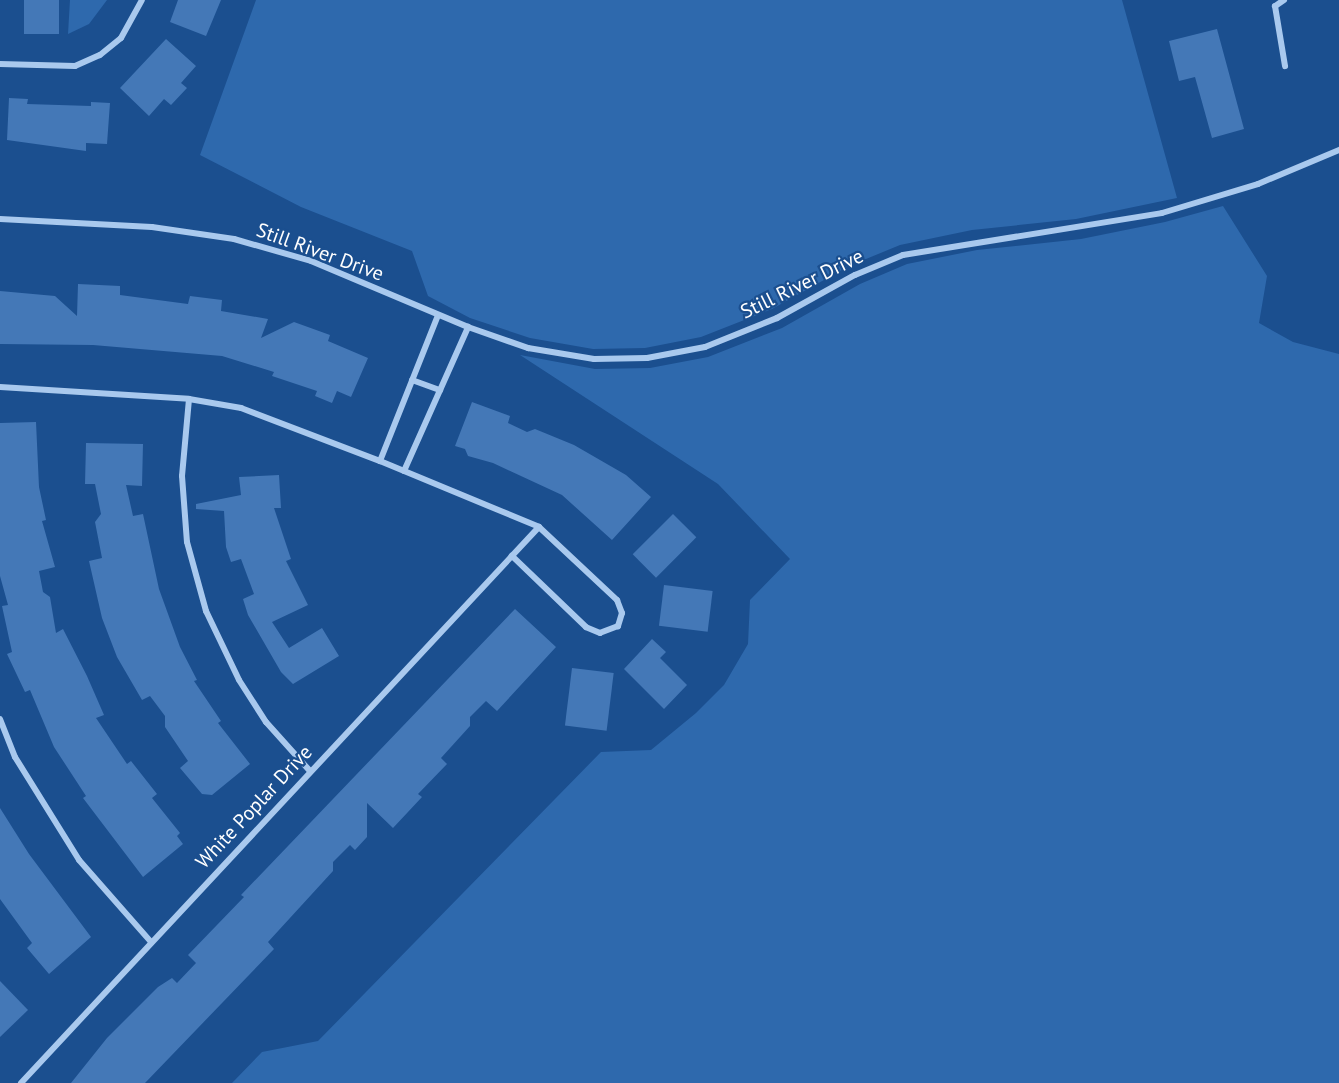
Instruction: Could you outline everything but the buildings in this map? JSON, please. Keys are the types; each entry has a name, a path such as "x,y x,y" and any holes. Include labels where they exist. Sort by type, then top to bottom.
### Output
{"street":[{"path":"0,64 75,66 100,55 121,38 142,0"},
{"path":"1284,0 1275,6 1285,66"},
{"name":"Still River Drive","path":"0,219 152,227 234,239 311,261 438,315 528,348 594,359 647,358 705,347 777,318 855,275 903,255 1162,213 1258,184 1339,150"},
{"path":"380,461 438,315"},
{"path":"404,471 468,327"},
{"path":"412,380 440,390"},
{"path":"0,387 189,399 241,408 380,461 539,527 617,600 622,613 618,626 600,633 586,627 512,556"},
{"path":"189,399 182,476 187,542 206,611 239,680 261,714 310,771"},
{"name":"White Poplar Drive","path":"21,1083 539,527"},
{"path":"0,719 15,757 79,860 151,942"}],"shaded area":[{"path":"70,0 107,0 89,24 68,34"},
{"path":"256,0 1122,0 1177,198 1076,219 972,230 900,245 849,266 772,309 701,337 645,348 593,349 530,338 470,318 428,296 412,251 301,207 200,155"},
{"path":"1223,206 1267,276 1259,323 1293,342 1339,354 1339,1083 232,1083 262,1052 318,1041 601,752 651,750 696,713 724,685 748,644 750,600 790,559 718,484 520,355 595,369 650,368 708,357 782,328 860,284 907,264 977,250 1081,239 1165,222"}]}
